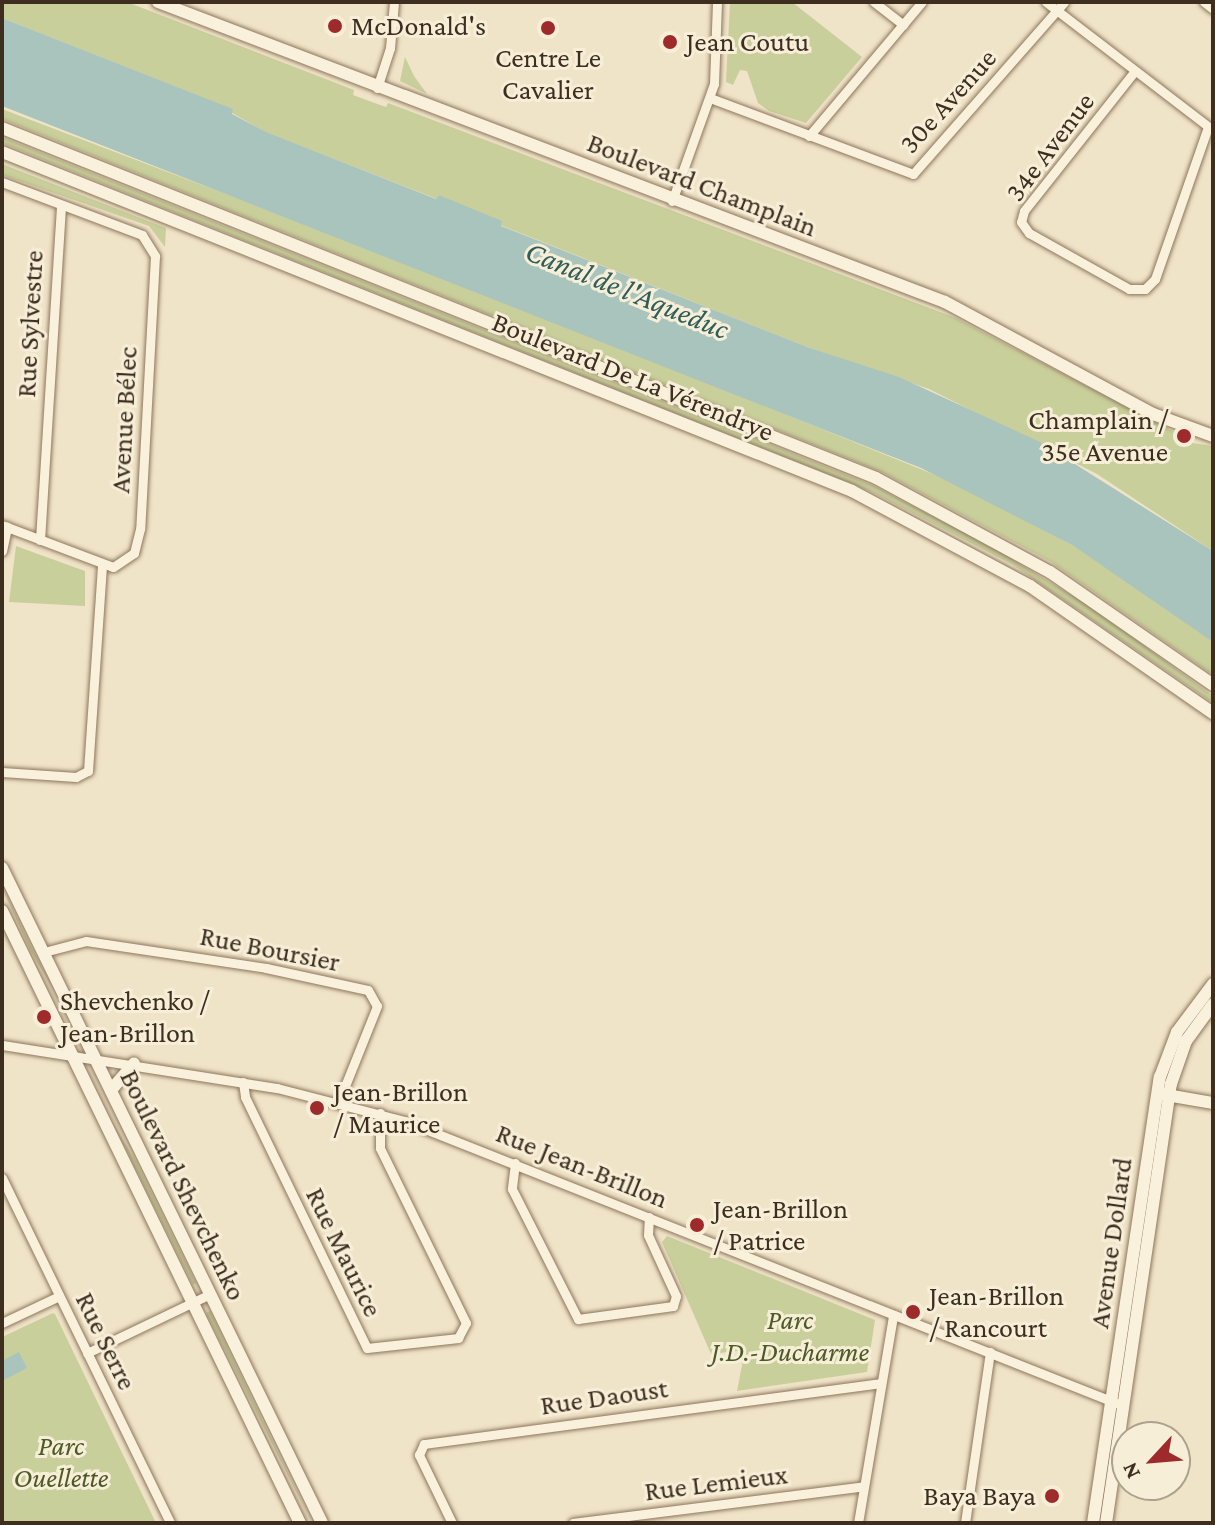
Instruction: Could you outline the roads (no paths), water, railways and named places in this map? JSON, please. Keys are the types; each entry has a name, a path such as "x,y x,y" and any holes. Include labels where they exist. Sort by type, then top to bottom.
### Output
{"main road":[{"name":"Boulevard Champlain","path":"157,3 672,201 945,302 1153,414 1213,436"},
{"name":"Boulevard De La Vérendrye","path":"2,128 876,478 1042,567 1213,685"},
{"name":"Boulevard De La Vérendrye","path":"2,152 852,491 1048,597 1213,713"},
{"name":"Boulevard Shevchenko","path":"2,868 322,1523"},
{"name":"Boulevard Shevchenko","path":"2,911 300,1523"},
{"name":"Avenue Dollard","path":"1093,1523 1117,1403 1163,1095 1177,1032 1213,984"},
{"name":"Avenue Dollard","path":"1163,1095 1183,1047 1213,1004"},
{"path":"111,1090 134,1064"},
{"path":"1163,1095 1213,1103"},
{"name":"Avenue Dollard","path":"1106,1523 1117,1403"}],"street":[{"path":"377,88 390,48 394,2"},
{"path":"672,201 710,98 717,2"},
{"path":"874,2 903,25"},
{"path":"809,136 922,2"},
{"path":"1046,2 1060,6 1134,72 1210,128"},
{"path":"1204,2 1213,9"},
{"name":"30e Avenue","path":"710,98 905,174 918,172 1060,6"},
{"name":"34e Avenue","path":"1134,72 1024,211 1021,222 1029,233 1129,289 1145,289 1155,279 1210,128"},
{"path":"2,182 61,206"},
{"name":"Avenue Bélec","path":"61,206 142,235 154,250 139,536 127,562 102,564"},
{"name":"Rue Sylvestre","path":"40,540 61,206"},
{"path":"2,551 5,526 102,564 87,773 76,777 2,772"},
{"name":"Rue Boursier","path":"44,952 86,941 266,968 368,990 377,1006 339,1101"},
{"name":"Rue Jean-Brillon","path":"2,1045 243,1082 339,1101 380,1113 515,1163 1117,1403"},
{"name":"Rue Maurice","path":"243,1082 245,1097 367,1348 458,1338 466,1323 380,1148 380,1113"},
{"path":"515,1163 512,1189 578,1319 673,1306 673,1289 648,1235 649,1217"},
{"name":"Rue Serre","path":"2,1178 170,1523"},
{"path":"87,1353 210,1294"},
{"path":"2,1323 59,1296"},
{"path":"858,1523 879,1383 893,1315"},
{"path":"965,1523 990,1352"},
{"name":"Rue Daoust","path":"452,1523 419,1455 424,1444 879,1383"},
{"name":"Rue Lemieux","path":"574,1523 864,1486"}],"water":[{"name":"Canal de l'Aqueduc","path":"2,18 233,109 232,114 266,132 436,199 439,195 502,221 501,226 810,348 899,377 1040,442 1213,551 1213,642 1072,545 921,468 2,106"},
{"path":"19,1352 27,1368 2,1381 2,1361"}],"place":[{"name":"McDonald's","path":"335,26"},
{"name":"Centre Le Cavalier","path":"548,28"},
{"name":"Jean Coutu","path":"670,42"},
{"name":"Champlain / 35e Avenue","path":"1184,436"},
{"name":"Shevchenko / Jean-Brillon","path":"44,1017"},
{"name":"Jean-Brillon / Maurice","path":"317,1108"},
{"name":"Jean-Brillon / Patrice","path":"697,1225"},
{"name":"Jean-Brillon / Rancourt","path":"913,1312"},
{"name":"Baya Baya","path":"1052,1496"}],"park label":[{"name":"Parc J.D.-Ducharme","path":"790,1336"},
{"name":"Parc Ouellette","path":"61,1462"}]}
